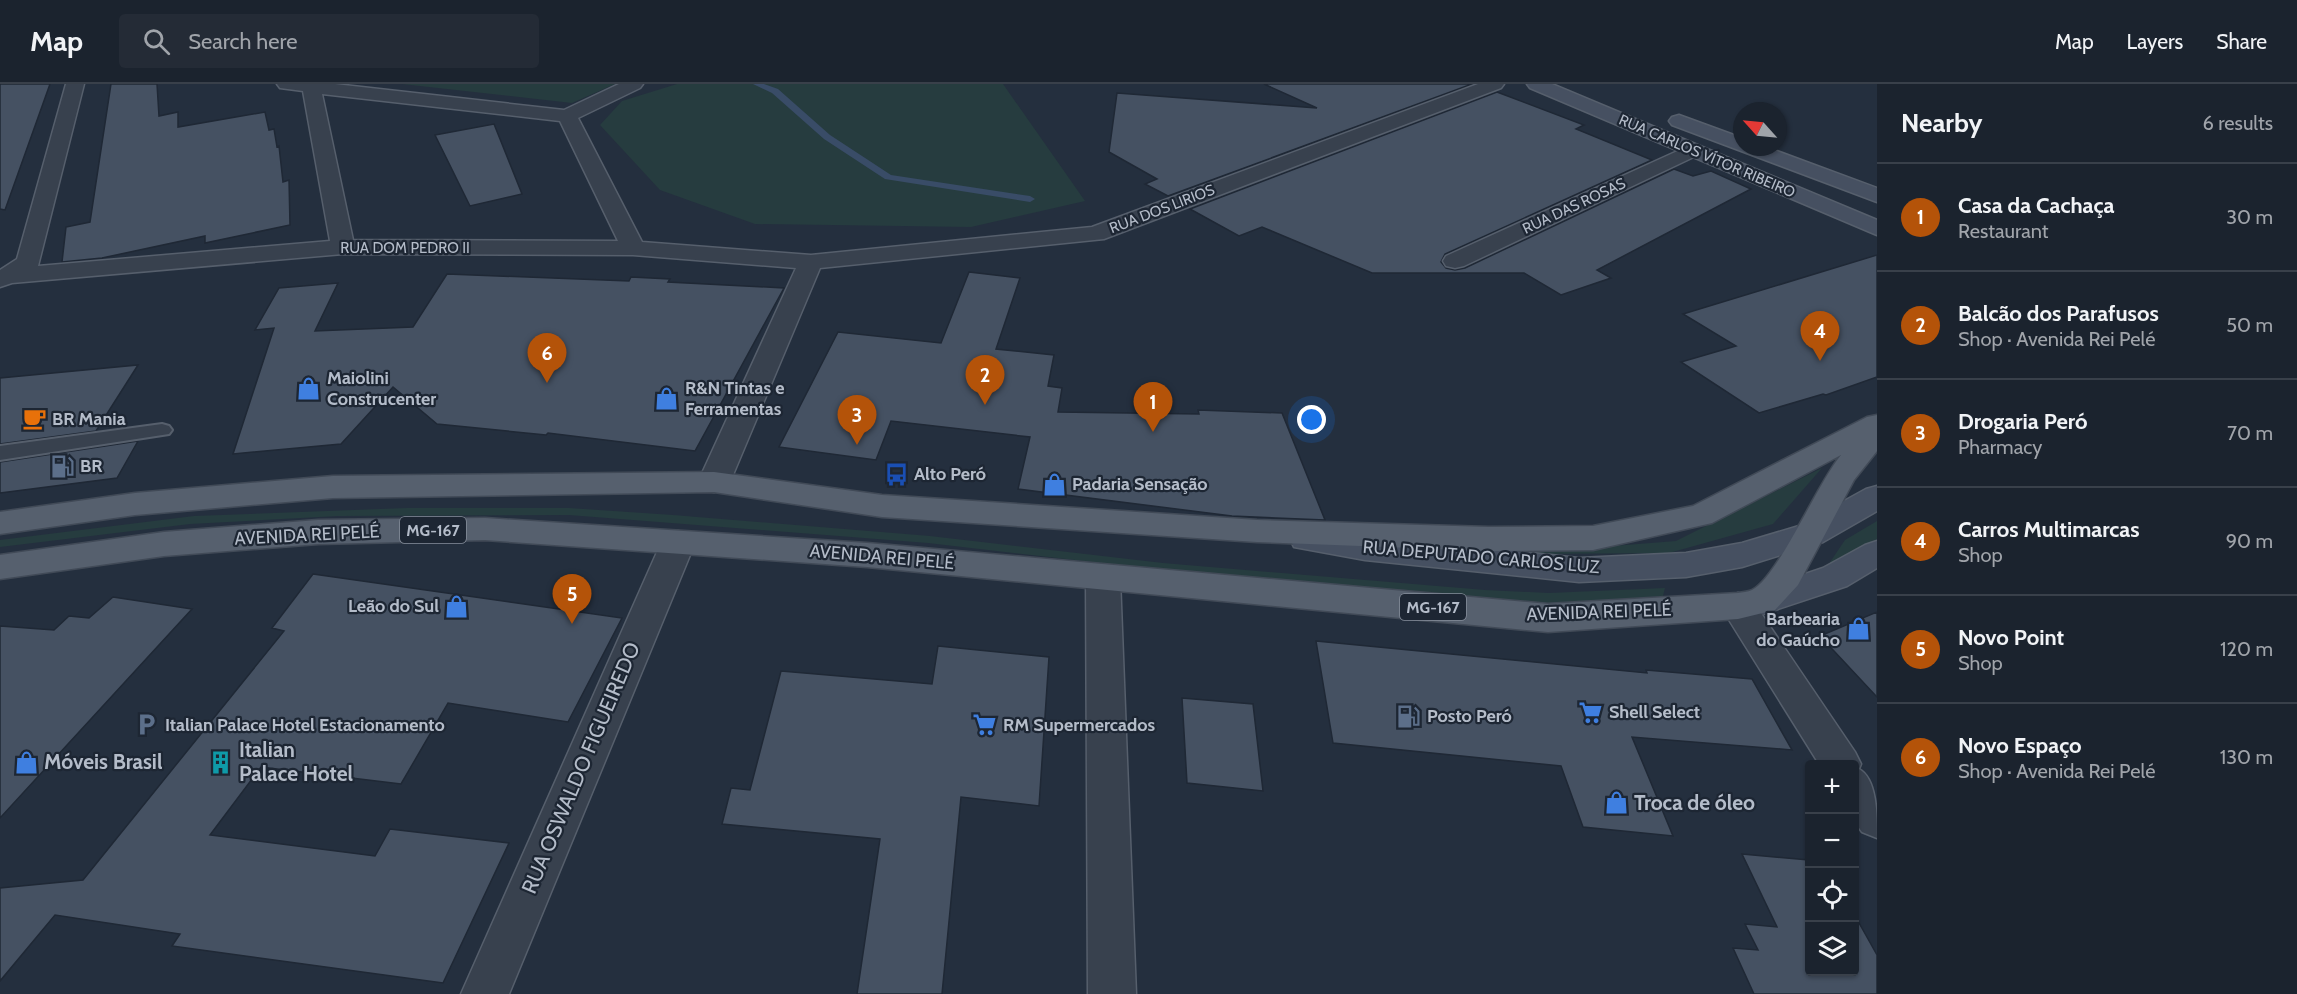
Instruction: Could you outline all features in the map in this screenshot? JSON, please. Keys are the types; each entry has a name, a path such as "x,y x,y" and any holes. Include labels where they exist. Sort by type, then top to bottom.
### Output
{"main road":[{"path":"0,523 135,504 333,487 714,482 882,506 1257,531 1489,539 1593,538 1701,515 1877,424"},
{"name":"RUA DEPUTADO CARLOS LUZ","path":"1751,604 1786,576 1811,534 1841,475 1877,431"},
{"name":"AVENIDA REI PELÉ","path":"0,567 164,544 318,532 485,529 867,555 1548,618 1751,604"}],"street":[{"path":"2,278 28,263 75,84"},
{"path":"286,84 567,116 634,84"},
{"name":"RUA DOS LIRIOS","path":"811,262 1095,234 1495,84"},
{"name":"RUA CARLOS VÍTOR RIBEIRO","path":"1536,84 1877,228"},
{"path":"311,87 343,247"},
{"path":"567,116 633,248"},
{"name":"RUA CARLOS VÍTOR RIBEIRO","path":"1667,116 1733,142"},
{"name":"RUA DAS ROSAS","path":"1455,261 1693,150"},
{"name":"RUA CARLOS VÍTOR RIBEIRO","path":"1771,156 1877,195"},
{"name":"RUA DOM PEDRO II","path":"2,278 343,247 633,248 811,262"},
{"path":"714,482 811,262"},
{"name":"RUA DEPUTADO CARLOS LUZ","path":"1257,531 1365,548 1579,570 1686,565 1742,555 1811,534 1877,497"},
{"name":"RUA OSWALDO FIGUEIREDO","path":"485,994 678,543"},
{"path":"1838,760 1751,604 1834,577 1877,553"},
{"path":"1103,578 1112,994"},
{"path":"1859,792 1877,819"}],"lane":[{"path":"0,453 162,430"}],"green space":[{"path":"402,84 615,84 572,103"},
{"path":"677,84 1003,84 1085,201 971,227 755,224 660,190 600,125 622,101"},
{"path":"1822,468 1773,524 1669,553 1513,554 1676,541"},
{"path":"407,508 569,508 673,515 930,536 1163,563 1485,590 1549,593 1665,588 1663,596 1553,604 1162,570 928,543 569,515 338,516 190,524 0,547 0,540 194,516"},
{"path":"1877,521 1877,539 1822,574 1845,540"}],"building":[{"path":"0,84 50,84 5,210 0,209"},
{"path":"111,84 157,84 159,116 178,112 178,127 265,112 269,130 274,129 277,147 279,146 283,182 289,180 290,225 205,243 205,236 102,258 62,262 66,227 90,222"},
{"path":"1264,84 1472,84 1168,196 1145,184 1157,179 1109,152 1117,93 1317,108"},
{"path":"1497,92 1584,125 1576,129 1652,160 1445,254 1441,262 1446,268 1455,270 1465,268 1674,169 1693,176 1711,171 1751,189 1597,270 1611,278 1561,295 1524,273 1372,273 1262,227 1239,236 1190,209"},
{"path":"494,124 522,194 470,206 435,135"},
{"path":"1877,255 1877,377 1826,395 1759,413 1681,362 1736,346 1683,314"},
{"path":"969,272 1020,278 996,349 1054,355 1048,386 1062,388 1058,412 1199,414 1198,410 1282,413 1325,520 1232,516 1018,489 1030,437 891,421 876,460 779,447 838,332 941,343"},
{"path":"447,274 629,281 631,277 670,279 668,282 784,288 695,451 548,433 546,435 437,424 393,387 341,444 233,454 274,328 255,330 279,288 338,283 315,331 413,327"},
{"path":"138,365 96,431 0,444 0,378"},
{"name":"BR","path":"138,441 117,478 0,493 0,462"},
{"path":"313,574 622,618 568,722 448,703 401,784 261,767 210,835 375,856 390,829 509,843 443,983 172,946 180,934 55,915 0,981 0,888 83,880 284,631 272,628"},
{"name":"Móveis Brasil","path":"113,597 192,609 0,818 0,626 54,630 69,616 89,618"},
{"path":"1877,612 1877,697 1820,636"},
{"path":"1316,641 1647,673 1646,670 1752,679 1792,750 1632,737 1673,836 1583,827 1561,766 1333,743"},
{"path":"938,646 1049,657 1039,806 961,797 942,994 857,994 880,839 722,824 731,788 750,790 781,671 932,684"},
{"path":"1182,698 1253,704 1263,791 1187,783"},
{"path":"1742,854 1805,860 1805,976 1859,976 1859,923 1877,955 1877,994 1754,994 1733,948 1758,950 1745,924 1777,927"}],"waterway":[{"path":"757,84 775,91 827,137 888,177 1030,199"}],"place":[{"name":"Carros Multimarcas","path":"1820,361"},
{"name":"Novo Espaço","path":"547,383"},
{"name":"Maiolini Construcenter","path":"309,388"},
{"name":"R&N Tintas e Ferramentas","path":"667,398"},
{"name":"Balcão dos Parafusos","path":"985,405"},
{"name":"BR Mania","path":"34,419"},
{"name":"Casa da Cachaça","path":"1153,432"},
{"name":"Drogaria Peró","path":"857,445"},
{"name":"BR","path":"62,466"},
{"name":"Alto Peró","path":"896,474"},
{"name":"Padaria Sensação","path":"1054,484"},
{"name":"Leão do Sul","path":"457,606"},
{"name":"Novo Point","path":"572,624"},
{"name":"Barbearia do Gaúcho","path":"1858,629"},
{"name":"Shell Select","path":"1591,712"},
{"name":"Posto Peró","path":"1409,716"},
{"name":"Italian Palace Hotel Estacionamento","path":"147,725"},
{"name":"RM Supermercados","path":"985,725"},
{"name":"Móveis Brasil","path":"26,762"},
{"name":"Italian Palace Hotel","path":"221,762"},
{"name":"Troca de óleo","path":"1616,803"}]}
